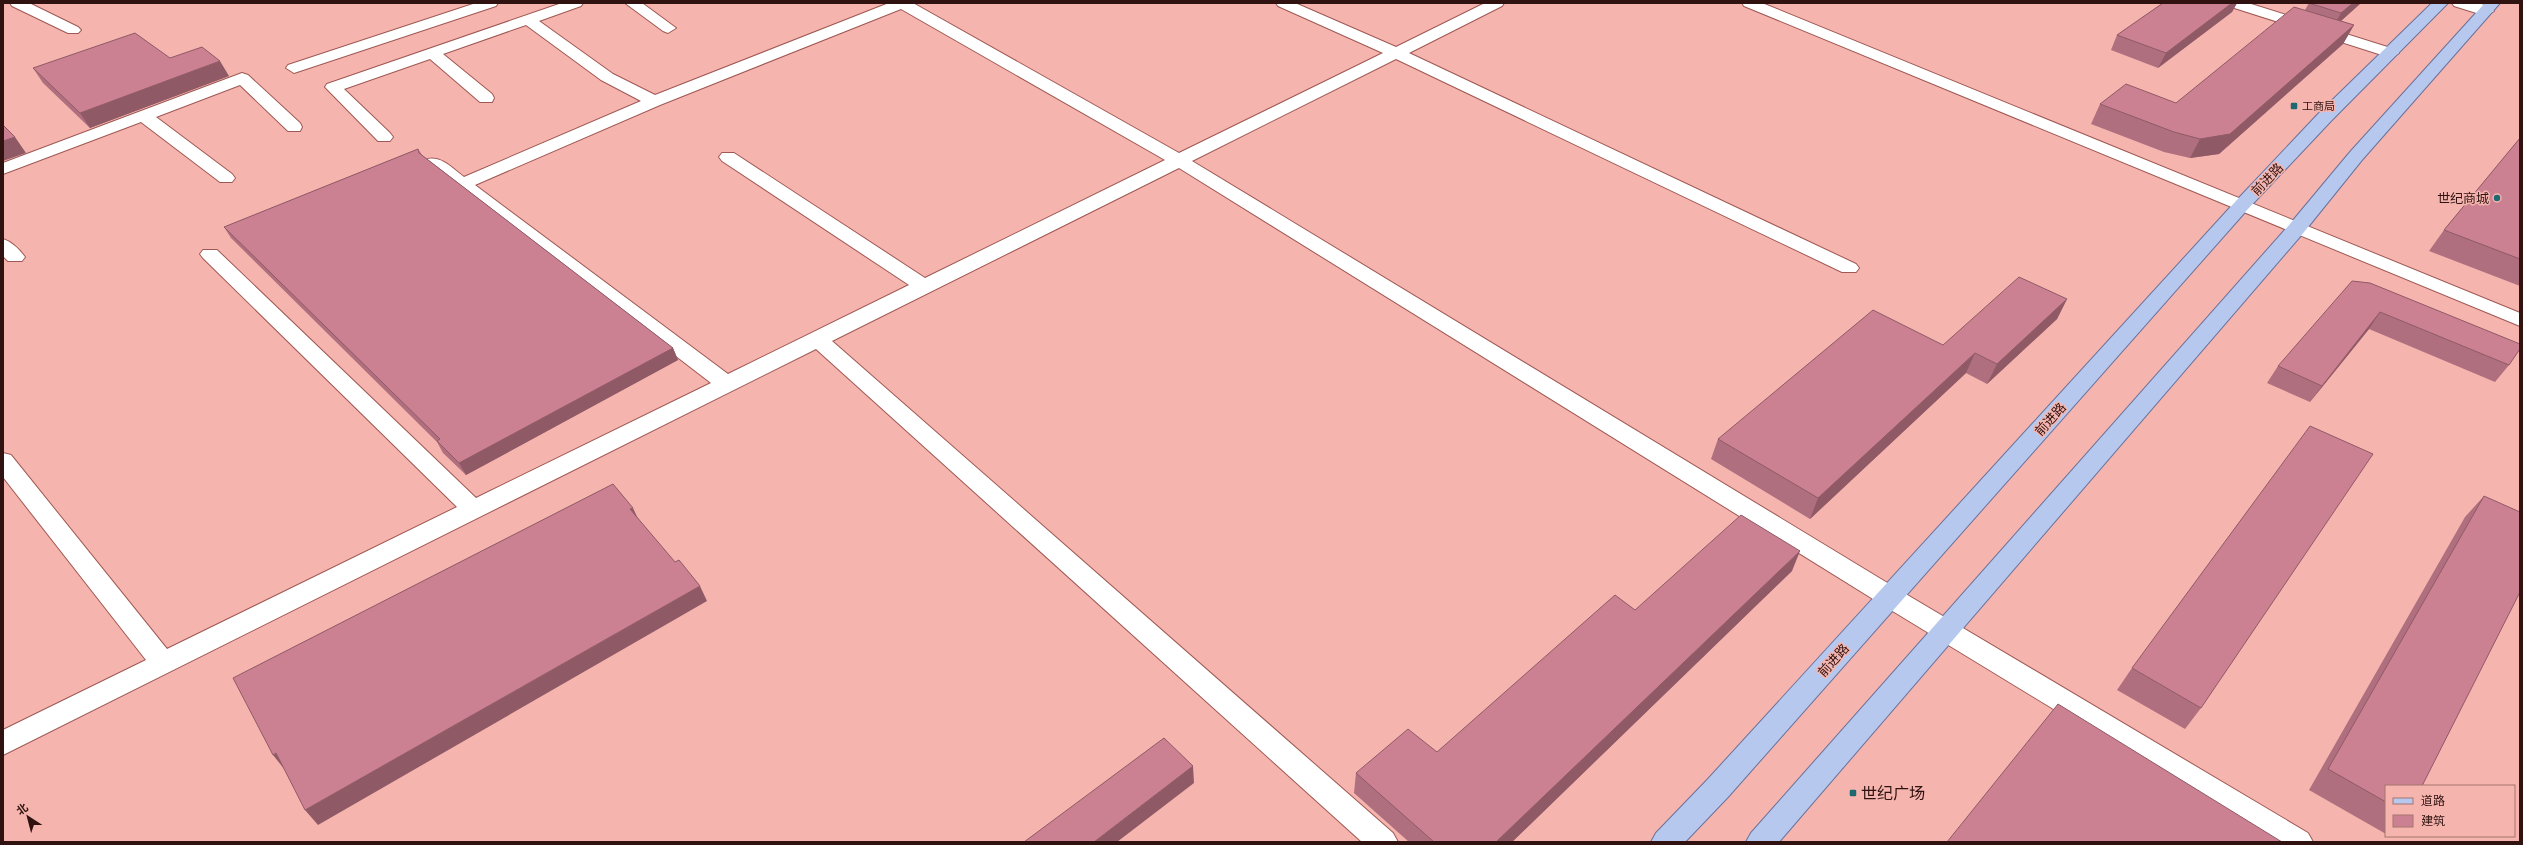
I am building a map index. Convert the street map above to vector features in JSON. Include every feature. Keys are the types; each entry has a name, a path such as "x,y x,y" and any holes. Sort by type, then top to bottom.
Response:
{"main road":[{"name":"前进路","path":"1666,842 1718,788 2241,206 2326,117 2441,3"},
{"path":"1761,842 2296,228 2356,156 2490,7"}],"street":[{"path":"17,3 73,30"},
{"path":"294,68 491,3"},
{"path":"384,137 333,87 576,3"},
{"path":"632,3 668,28"},
{"path":"462,184 654,101 902,3 1178,160 1890,597 2298,842"},
{"path":"1283,3 1396,54 1849,268"},
{"path":"3,743 1497,3"},
{"path":"1749,3 2520,320"},
{"path":"2233,3 2391,53"},
{"path":"2459,3 2490,7"},
{"path":"463,12 492,32"},
{"path":"527,20 607,77 654,101"},
{"path":"432,53 486,98"},
{"path":"3,169 242,78 294,127"},
{"path":"144,116 226,178"},
{"path":"728,157 925,287"},
{"path":"434,163 728,385"},
{"path":"210,254 474,510"},
{"path":"818,340 1383,842"},
{"path":"3,461 164,664"}],"building":[{"path":"2163,3 2232,3 2166,53 2117,35"},
{"path":"2309,3 2353,3 2341,13"},
{"path":"2294,7 2354,25 2230,134 2200,139 2174,132 2100,104 2126,84 2176,103"},
{"path":"135,33 170,58 202,47 220,61 80,113 33,68"},
{"path":"3,125 15,137 3,141"},
{"name":"世纪商城","path":"2520,138 2520,259 2444,230"},
{"path":"418,149 419,153 673,348 459,463 437,441 440,439 224,227"},
{"path":"2019,277 2067,299 1997,364 1975,353 1818,498 1718,439 1873,310 1943,345"},
{"path":"2352,281 2370,283 2520,344 2520,349 2509,365 2380,312 2322,386 2278,366"},
{"path":"2310,426 2373,454 2201,708 2132,668"},
{"path":"613,484 633,508 630,509 675,562 679,560 700,586 305,810 276,753 273,755 233,678"},
{"path":"2484,496 2520,512 2520,592 2423,785 2385,785 2385,801 2328,769"},
{"path":"1741,515 1800,551 1496,842 1434,842 1356,773 1408,729 1437,752 1615,595 1635,610"},
{"path":"2058,704 2282,842 1947,842"},
{"path":"1164,738 1193,766 1094,842 1024,842"}],"place":[{"name":"工商局","path":"2294,106"},
{"name":"世纪商城","path":"2497,198"},
{"name":"世纪广场","path":"1853,793"}]}
